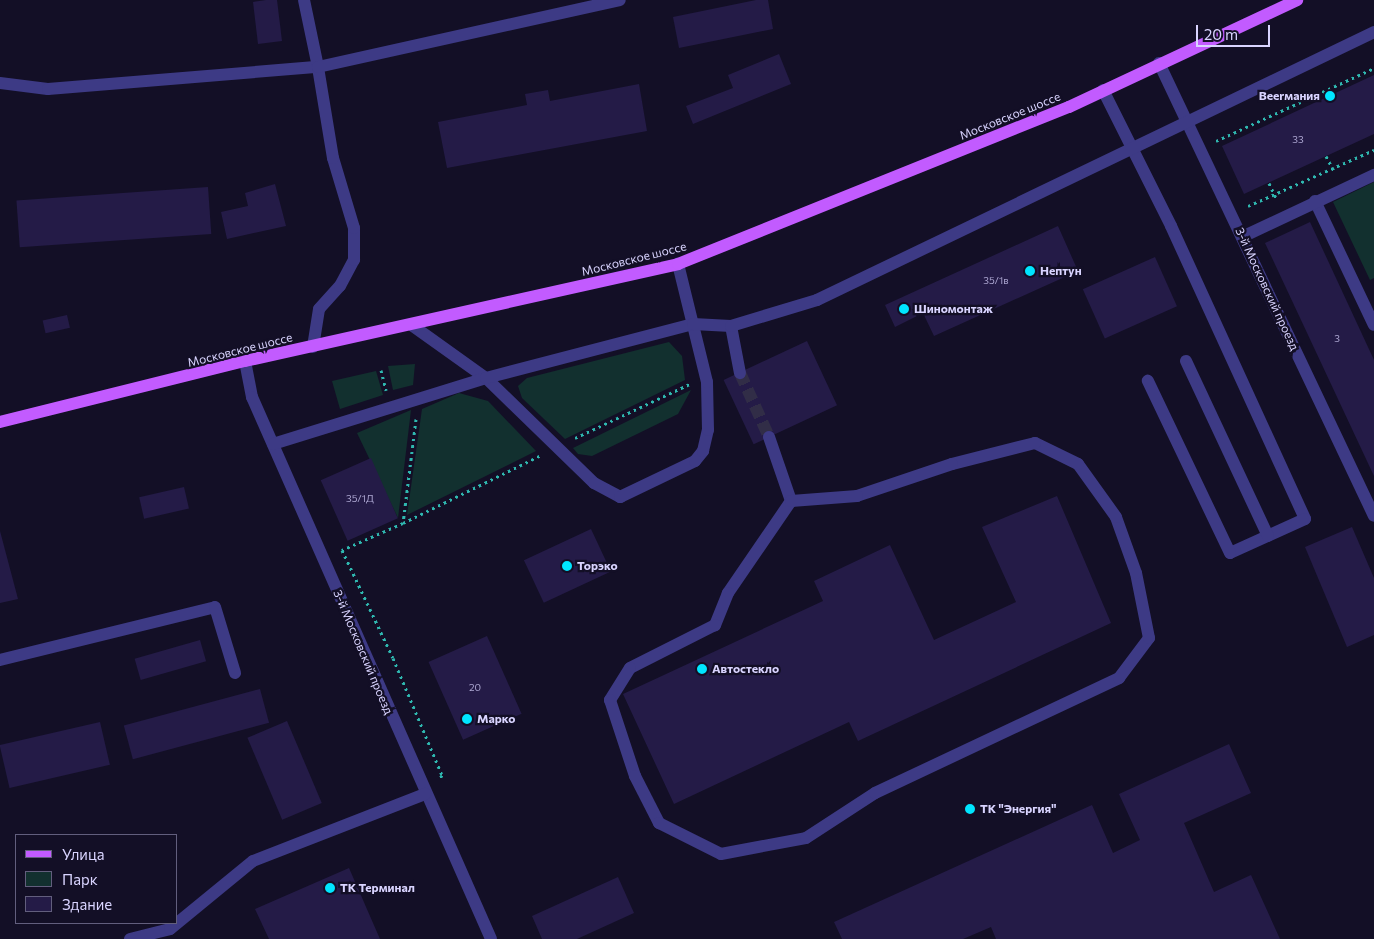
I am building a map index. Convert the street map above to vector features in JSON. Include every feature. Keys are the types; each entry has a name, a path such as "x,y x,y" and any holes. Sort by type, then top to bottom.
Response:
{"main road":[{"name":"Московское шоссе","path":"0,422 244,361 413,326 678,264 780,226 1104,90 1297,0"}],"street":[{"path":"304,0 318,67 333,158 354,228 354,260 340,286 319,309 313,347"},
{"path":"0,83 48,90 318,67 620,0"},
{"path":"273,444 486,378 693,324 731,326 817,300 1186,120 1374,32"},
{"name":"3-й Московский проезд","path":"1159,63 1374,514"},
{"path":"1104,90 1132,146 1305,519 1230,553 1148,381"},
{"path":"1242,237 1374,175"},
{"path":"1316,201 1374,325"},
{"path":"413,326 486,378 594,483 620,497 695,461 703,451 708,430 706,376 678,264"},
{"path":"731,326 740,373"},
{"name":"3-й Московский проезд","path":"244,361 252,397 425,794 491,939"},
{"path":"1186,361 1268,536"},
{"path":"769,437 791,501"},
{"path":"1035,443 1078,464 1116,517 1136,573 1149,638 1119,678 874,793 806,838 721,854 659,823 635,776 610,700 630,668 715,625 728,593 791,501 857,496 952,464 1035,443"},
{"path":"0,660 215,607 235,673"},
{"path":"178,922 253,860 425,794"},
{"path":"130,939 170,929 176,924"}],"path":[{"path":"1220,149 1216,141 1374,68"},
{"path":"1245,200 1249,208 1374,150"},
{"path":"425,794 442,775 342,550 403,523 706,376"},
{"path":"403,523 418,398"}],"green space":[{"path":"1374,182 1374,278 1370,280 1333,202"},
{"path":"669,342 682,356 685,380 565,439 522,398 518,386 527,378"},
{"path":"415,364 413,385 393,390 388,366"},
{"path":"376,371 383,395 340,409 332,381"},
{"path":"691,390 678,414 592,456 578,454 573,448"},
{"path":"459,393 488,401 536,451 407,515 422,409"},
{"path":"411,410 398,518 357,433"}],"building":[{"path":"277,0 282,41 258,44 253,2"},
{"path":"756,0 768,0 773,29 679,48 673,17"},
{"path":"779,54 791,84 693,124 686,106 733,88 728,75"},
{"path":"1374,75 1374,134 1244,194 1222,146"},
{"path":"639,84 647,131 447,168 438,122 527,105 525,94 548,90 550,101"},
{"path":"275,184 286,226 227,239 221,212 248,206 245,193"},
{"path":"208,187 211,234 20,247 16,200"},
{"path":"1310,222 1374,360 1374,476 1265,243"},
{"path":"1058,226 1078,271 934,336 923,313 895,327 885,305"},
{"path":"1155,257 1177,306 1105,338 1083,289"},
{"path":"67,315 70,328 46,333 43,321"},
{"path":"807,341 837,405 754,444 724,380"},
{"path":"371,458 398,518 348,541 321,480"},
{"path":"184,487 189,508 144,519 139,497"},
{"path":"1057,496 1111,623 858,741 849,722 674,804 623,694 823,601 814,581 890,545 934,640 1016,602 982,527"},
{"path":"1352,527 1374,578 1374,635 1347,647 1305,547"},
{"name":"Торэко","path":"591,529 611,572 544,603 524,560"},
{"path":"0,531 18,599 0,603"},
{"path":"487,636 522,714 463,740 429,662"},
{"path":"200,640 206,661 141,680 135,659"},
{"path":"260,689 269,723 133,759 124,725"},
{"path":"287,721 322,803 282,820 247,738"},
{"path":"100,722 110,765 10,788 0,745"},
{"path":"1229,744 1251,793 1184,823 1214,892 1251,875 1280,939 996,939 991,927 963,939 842,939 834,922 1092,805 1113,853 1140,840 1119,794"},
{"name":"ТК Терминал","path":"349,868 380,939 269,939 255,909"},
{"path":"618,877 634,913 577,939 542,939 532,916"}],"tunnel":[{"path":"740,373 769,437"}],"place":[{"name":"Beerмания","path":"1330,96"},
{"name":"Нептун","path":"1030,271"},
{"name":"Шиномонтаж","path":"904,309"},
{"name":"Торэко","path":"567,566"},
{"name":"Автостекло","path":"702,669"},
{"name":"Марко","path":"467,719"},
{"name":"ТК \"Энергия\"","path":"970,809"},
{"name":"ТК Терминал","path":"330,888"}]}
